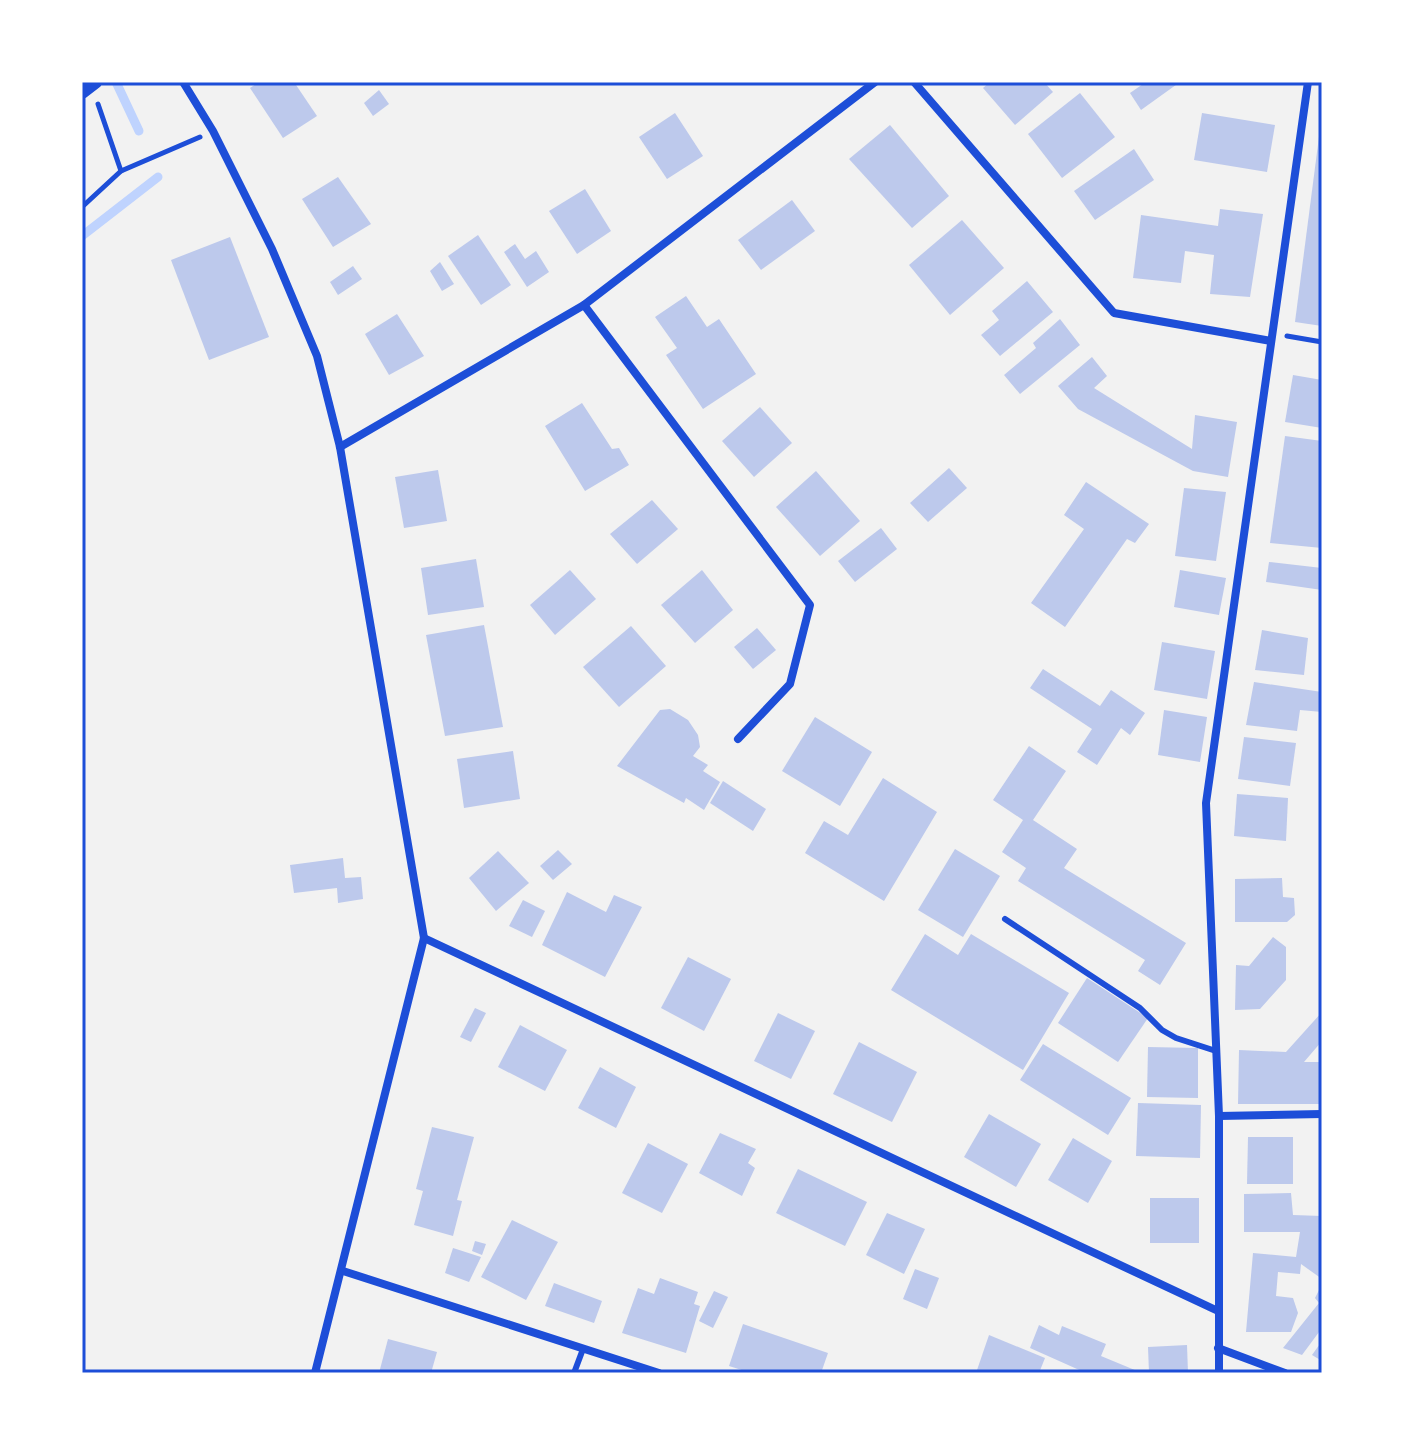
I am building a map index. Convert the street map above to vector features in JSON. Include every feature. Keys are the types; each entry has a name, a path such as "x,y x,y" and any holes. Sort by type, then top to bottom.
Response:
{"street":[{"path":"183,82 213,131 272,249 317,356 340,447 424,938 315,1373"},
{"path":"340,447 584,305 875,82"},
{"path":"914,82 1114,313 1271,337"},
{"path":"1219,1373 1219,1116 1206,803 1308,82"},
{"path":"584,305 810,605 790,684 738,739"},
{"path":"424,938 1218,1311"},
{"path":"1219,1116 1322,1114"},
{"path":"343,1271 659,1373"},
{"path":"1218,1348 1285,1373"}],"lane":[{"path":"1005,919 1140,1008 1162,1030 1216,1051"},
{"path":"574,1373 583,1349"}],"path":[{"path":"91,90 121,171"},
{"path":"82,207 121,171 213,131"},
{"path":"1271,337 1322,342"}],"building":[{"path":"259,82 294,82 317,116 283,138 250,88"},
{"path":"990,82 1044,82 1053,92 1015,125 983,88"},
{"path":"1146,82 1180,82 1141,110 1130,93"},
{"path":"379,90 389,104 373,116 364,103"},
{"path":"1080,93 1115,137 1062,178 1028,134"},
{"path":"675,113 703,156 667,179 639,137"},
{"path":"1202,113 1275,125 1267,172 1194,160"},
{"path":"890,125 949,196 912,228 849,159"},
{"path":"1322,129 1322,326 1295,322"},
{"path":"1134,149 1154,180 1095,220 1074,191"},
{"path":"338,177 371,224 333,247 302,199"},
{"path":"585,189 611,231 577,254 549,211"},
{"path":"792,200 815,231 761,270 738,240"},
{"path":"1220,209 1263,214 1250,297 1210,294 1214,255 1185,251 1181,283 1133,278 1141,215 1218,226"},
{"path":"962,220 1004,268 950,315 909,265"},
{"path":"478,235 511,285 481,305 448,256"},
{"path":"230,237 269,337 209,360 171,260"},
{"path":"515,244 525,259 536,251 549,272 527,287 504,252"},
{"path":"440,262 454,284 442,291 430,271"},
{"path":"353,266 362,279 338,295 330,282"},
{"path":"1027,281 1053,312 1000,356 981,335 999,320 992,311"},
{"path":"686,296 707,327 719,319 756,374 703,409 666,355 677,348 655,317"},
{"path":"397,314 424,356 389,375 365,334"},
{"path":"1060,319 1080,345 1020,394 1004,375 1036,348 1033,343"},
{"path":"1092,357 1107,376 1094,388 1192,449 1195,415 1237,422 1228,477 1193,471 1078,409 1058,386"},
{"path":"1293,375 1322,380 1322,428 1285,422"},
{"path":"582,403 612,449 619,448 629,465 585,491 545,426"},
{"path":"760,407 792,443 754,477 722,441"},
{"path":"1285,436 1322,441 1322,548 1270,543"},
{"path":"949,468 967,488 928,522 910,503"},
{"path":"438,470 447,521 404,528 395,477"},
{"path":"816,471 860,521 820,556 776,507"},
{"path":"1086,482 1149,524 1135,543 1127,539 1065,627 1031,603 1084,529 1064,515"},
{"path":"1184,488 1226,492 1216,561 1175,556"},
{"path":"652,500 678,529 637,564 610,534"},
{"path":"881,528 897,549 855,582 838,561"},
{"path":"476,559 484,607 428,615 421,568"},
{"path":"1269,562 1322,568 1322,590 1266,582"},
{"path":"570,570 596,599 555,635 530,605"},
{"path":"702,570 733,610 695,643 661,605"},
{"path":"1180,570 1226,578 1219,615 1174,607"},
{"path":"484,625 503,727 445,736 426,635"},
{"path":"631,626 666,666 619,707 583,667"},
{"path":"757,628 776,650 753,669 734,647"},
{"path":"1262,630 1308,638 1304,675 1255,670"},
{"path":"1162,642 1215,651 1207,699 1154,690"},
{"path":"1043,669 1100,706 1111,690 1145,713 1130,735 1121,728 1097,765 1077,752 1092,729 1030,688"},
{"path":"1254,682 1322,692 1322,712 1300,710 1297,731 1246,725"},
{"path":"670,709 688,720 698,735 700,747 693,756 708,765 703,771 720,782 704,810 686,798 684,803 617,766 660,710"},
{"path":"1164,710 1207,717 1200,762 1158,755"},
{"path":"815,717 872,752 840,806 782,771"},
{"path":"1244,737 1296,743 1290,786 1238,779"},
{"path":"1029,746 1066,771 1033,820 1077,849 1064,868 1186,943 1160,985 1138,971 1145,960 1018,881 1026,868 1002,852 1023,820 993,800"},
{"path":"513,751 520,799 464,808 457,759"},
{"path":"883,778 937,812 884,901 805,853 824,821 848,835"},
{"path":"723,781 766,809 753,831 710,803"},
{"path":"1237,794 1288,798 1286,841 1234,836"},
{"path":"955,849 1000,876 963,937 918,910"},
{"path":"558,850 572,864 553,880 540,866"},
{"path":"498,851 529,883 496,911 469,878"},
{"path":"343,858 345,878 361,877 363,899 338,903 337,888 294,893 290,865"},
{"path":"1282,878 1283,897 1294,898 1295,915 1287,922 1235,922 1235,879"},
{"path":"567,892 606,912 614,895 642,907 605,977 542,945"},
{"path":"523,900 545,911 532,937 509,926"},
{"path":"925,934 958,955 971,934 1069,993 1023,1070 891,990"},
{"path":"1273,937 1286,947 1286,980 1260,1009 1235,1010 1236,965 1249,966"},
{"path":"688,957 731,979 704,1031 661,1008"},
{"path":"1087,978 1148,1018 1118,1062 1058,1023"},
{"path":"475,1008 486,1013 471,1042 460,1037"},
{"path":"1322,1012 1322,1041 1304,1062 1322,1062 1322,1104 1238,1104 1239,1050 1286,1052"},
{"path":"778,1013 815,1031 791,1079 754,1061"},
{"path":"520,1025 567,1050 545,1091 498,1067"},
{"path":"859,1042 917,1072 892,1122 833,1094"},
{"path":"1043,1044 1131,1098 1108,1135 1020,1080"},
{"path":"1148,1047 1198,1048 1198,1098 1147,1097"},
{"path":"600,1067 636,1087 616,1128 578,1108"},
{"path":"1138,1103 1201,1105 1200,1158 1136,1156"},
{"path":"989,1114 1041,1144 1016,1187 964,1157"},
{"path":"432,1127 474,1137 457,1200 462,1201 453,1236 414,1225 423,1191 416,1189"},
{"path":"720,1133 756,1149 748,1163 755,1168 742,1196 699,1173"},
{"path":"1248,1137 1293,1137 1293,1184 1247,1184"},
{"path":"1073,1138 1112,1161 1088,1203 1048,1180"},
{"path":"648,1143 688,1164 662,1213 622,1193"},
{"path":"798,1169 867,1202 845,1246 776,1213"},
{"path":"1291,1193 1293,1215 1322,1216 1322,1279 1301,1264 1300,1274 1278,1272 1276,1296 1293,1298 1298,1313 1291,1332 1246,1332 1253,1253 1296,1257 1300,1232 1244,1232 1244,1194"},
{"path":"1150,1198 1199,1198 1199,1243 1150,1243"},
{"path":"887,1213 925,1229 904,1274 866,1255"},
{"path":"512,1220 558,1242 526,1300 481,1277"},
{"path":"475,1241 486,1244 482,1255 472,1251"},
{"path":"453,1248 481,1257 469,1282 445,1273"},
{"path":"915,1269 939,1278 927,1309 903,1299"},
{"path":"660,1278 698,1292 694,1304 700,1306 686,1353 622,1333 638,1288 654,1294"},
{"path":"554,1283 602,1301 594,1323 545,1306"},
{"path":"1322,1284 1322,1328 1302,1355 1283,1348 1319,1303 1315,1298"},
{"path":"714,1291 728,1297 713,1328 699,1321"},
{"path":"743,1324 828,1353 821,1373 751,1373 729,1366"},
{"path":"1039,1325 1059,1335 1062,1326 1106,1344 1101,1356 1142,1373 1086,1373 1030,1348"},
{"path":"989,1335 1045,1358 1039,1373 976,1373"},
{"path":"388,1339 437,1352 431,1373 379,1373"},
{"path":"1322,1341 1322,1361 1312,1355"},
{"path":"1187,1345 1188,1373 1149,1373 1148,1347"}],"waterway":[{"path":"116,82 139,131"},
{"path":"82,236 158,177"}]}
